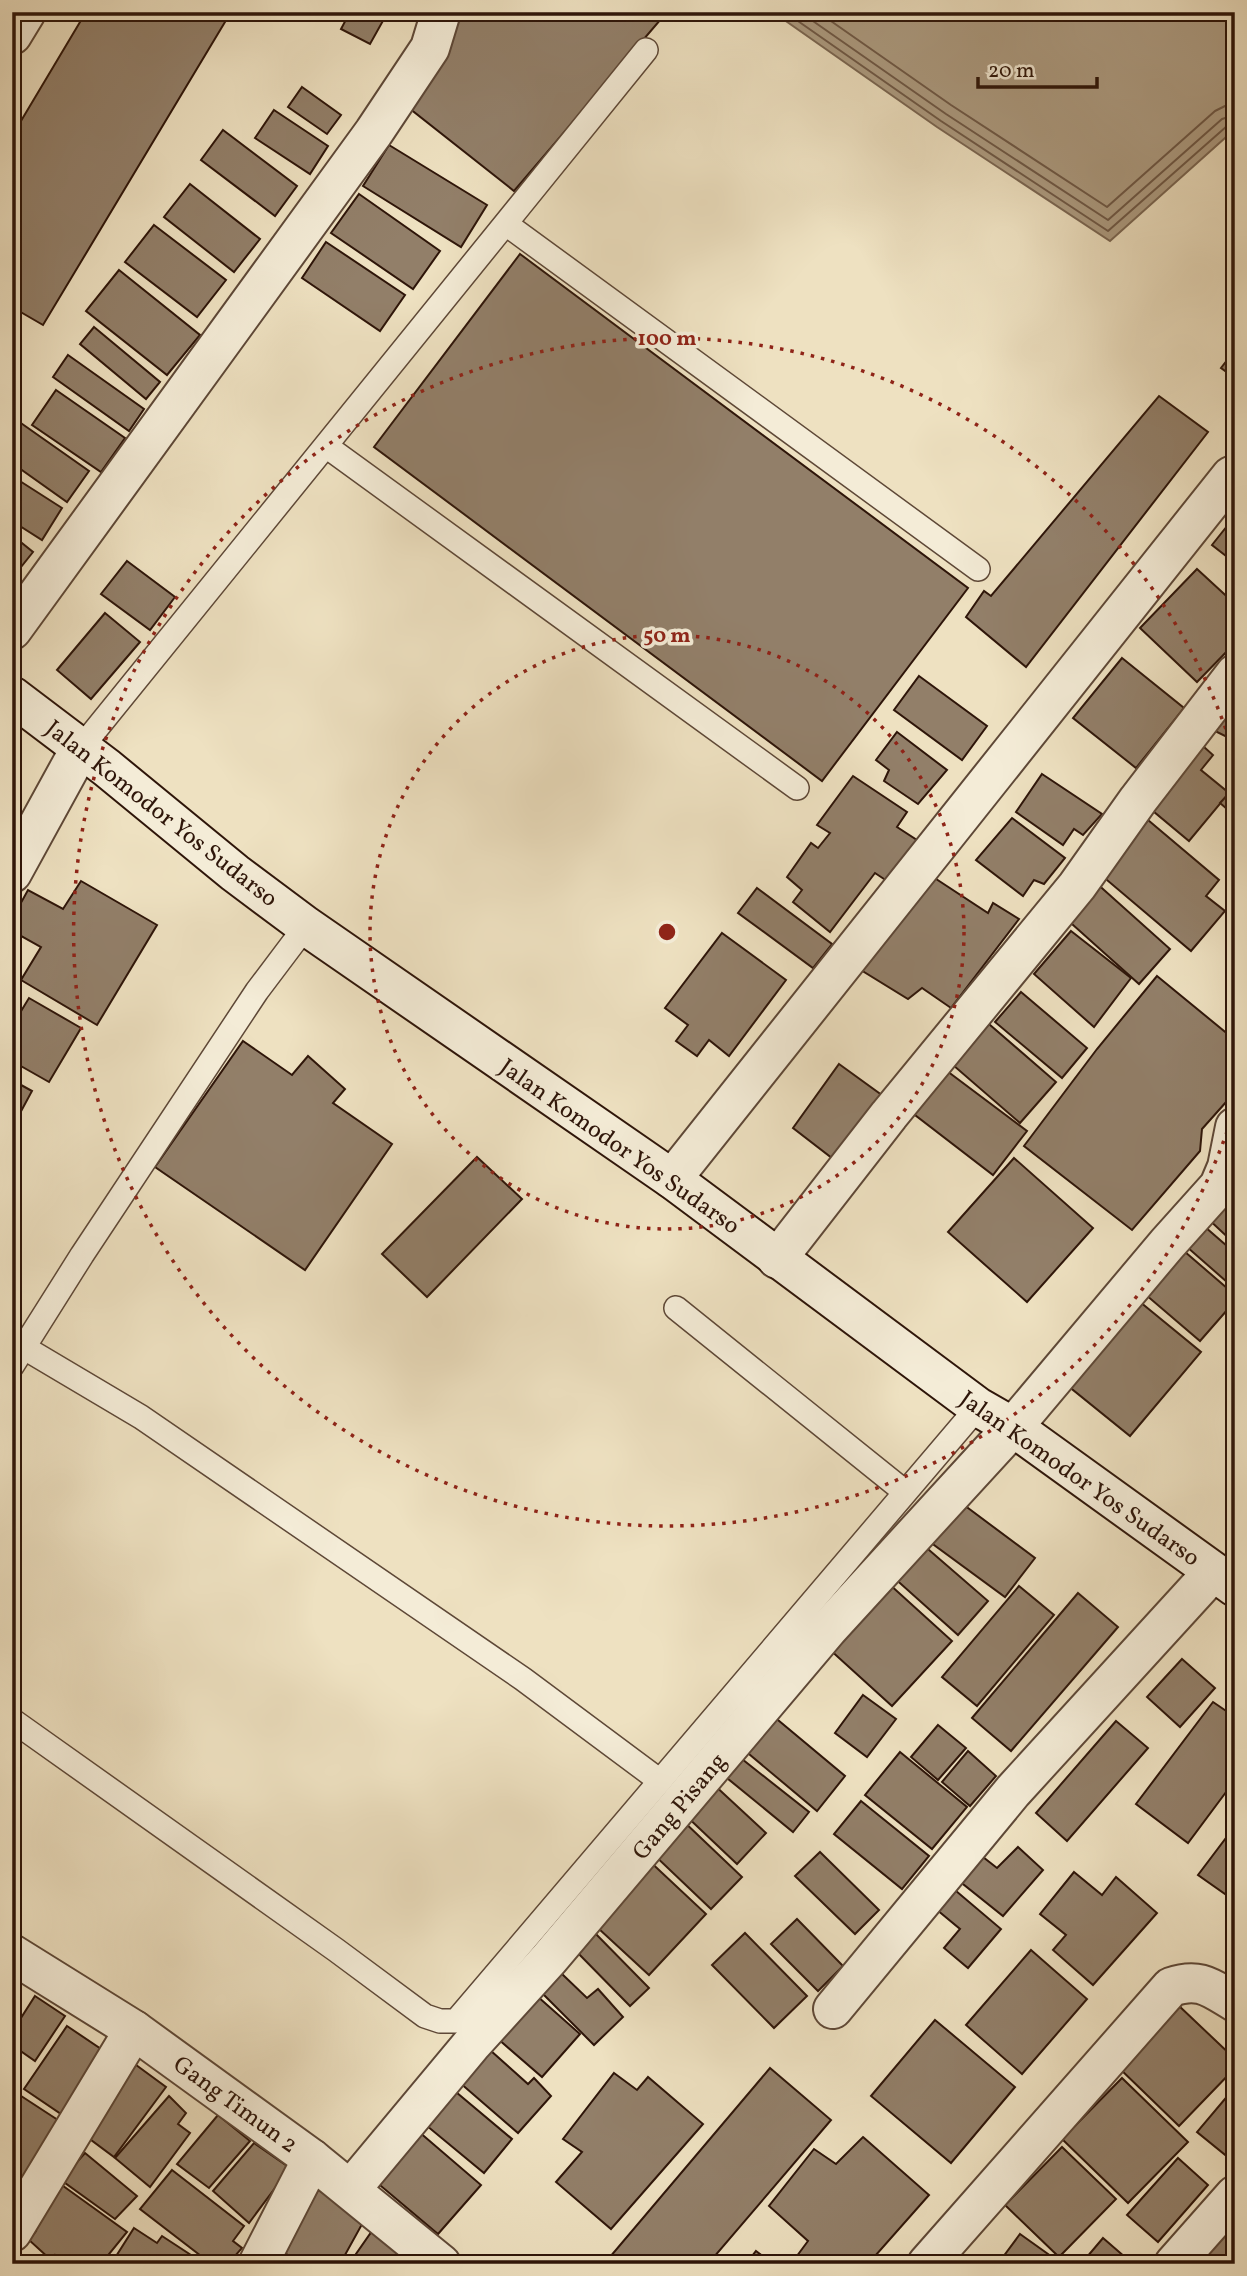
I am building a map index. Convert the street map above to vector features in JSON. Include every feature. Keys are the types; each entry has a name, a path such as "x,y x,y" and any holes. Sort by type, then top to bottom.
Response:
{"street":[{"path":"12,35 26,12"},
{"path":"12,630 374,132 430,48 441,12"},
{"path":"672,1178 1231,476"},
{"path":"777,1259 889,1115 1077,886 1138,800 1235,674"},
{"name":"Jalan Komodor Yos Sudarso","path":"12,696 107,768 303,931 672,1178 777,1259 968,1418 1013,1427 1224,1580"},
{"path":"12,873 80,749"},
{"name":"Gang Pisang","path":"351,2189 828,1629 1013,1427 1219,1186 1227,1167 1235,1127"},
{"path":"833,2009 1013,1791 1224,1580"},
{"name":"Gang Timun 2","path":"15,1962 134,2030 312,2159 441,2264"},
{"path":"926,2264 1171,1987 1182,1983 1202,1982 1235,2003"},
{"path":"12,2232 134,2030"},
{"path":"258,2264 312,2159"},
{"path":"1174,2264 1235,2195"}],"lane":[{"path":"80,749 646,50"},
{"path":"506,224 978,569"},
{"path":"326,446 797,788"},
{"path":"303,931 271,974 89,1244 18,1356 163,1432 523,1679 660,1781"},
{"path":"676,1308 905,1492"},
{"path":"12,1720 425,2016 440,2021 456,2021 968,1418"}],"water":[{"path":"773,12 1235,12 1235,129 1110,241 937,127"}],"building":[{"path":"86,12 231,12 43,325 12,307 12,136"},
{"path":"350,12 371,12 384,19 370,44 341,29"},
{"path":"402,12 433,12 432,21 401,18"},
{"path":"457,12 667,12 514,191 409,108 441,66"},
{"path":"302,87 341,115 327,134 288,107"},
{"path":"274,110 328,146 310,174 255,138"},
{"path":"223,130 297,186 275,216 201,160"},
{"path":"389,145 487,205 461,247 363,186"},
{"path":"190,184 260,239 234,272 164,217"},
{"path":"359,194 440,251 413,289 331,233"},
{"path":"154,225 226,280 197,317 125,262"},
{"path":"326,242 405,295 380,331 302,278"},
{"path":"520,254 968,588 822,781 374,447"},
{"path":"119,270 200,335 167,375 86,311"},
{"path":"94,327 160,382 146,399 80,344"},
{"path":"1235,350 1235,378 1221,368"},
{"path":"68,355 144,409 129,431 53,377"},
{"path":"56,390 125,438 101,472 32,425"},
{"path":"1159,396 1208,432 1026,667 966,617 984,591 991,596"},
{"path":"18,421 89,471 67,502 12,463 12,429"},
{"path":"12,476 62,508 42,540 12,521"},
{"path":"1235,516 1235,563 1212,545"},
{"path":"12,535 33,552 13,577 12,576"},
{"path":"127,561 175,597 150,630 101,594"},
{"path":"1197,569 1235,604 1235,643 1197,682 1140,628"},
{"path":"105,613 140,642 91,699 57,670"},
{"path":"1122,658 1184,708 1136,768 1073,718"},
{"path":"919,676 987,726 962,760 894,710"},
{"path":"1235,691 1235,741 1215,731"},
{"path":"897,732 947,770 918,804 884,781 889,770 876,760"},
{"path":"1194,738 1213,755 1201,770 1229,793 1189,841 1141,801"},
{"path":"1042,774 1102,814 1083,835 1074,829 1063,845 1016,812"},
{"path":"853,776 907,812 897,827 923,844 890,883 875,873 830,932 793,902 802,890 787,877 811,843 818,848 830,833 817,825"},
{"path":"1235,787 1235,816 1220,803"},
{"path":"1012,818 1065,858 1044,884 1034,880 1023,896 976,860"},
{"path":"1148,820 1219,880 1206,896 1225,911 1191,951 1101,875"},
{"path":"927,873 988,913 993,903 1019,919 951,1008 922,988 908,999 856,967"},
{"path":"81,881 157,925 97,1025 21,980 41,947 12,931 12,919 28,890 63,909"},
{"path":"1094,881 1170,949 1139,984 1063,916"},
{"path":"757,888 832,944 813,968 738,913"},
{"path":"1071,931 1131,978 1094,1027 1034,974"},
{"path":"722,933 786,980 729,1056 709,1040 697,1056 676,1041 688,1025 665,1008"},
{"path":"1157,976 1235,1040 1235,1092 1202,1129 1200,1151 1132,1230 1024,1146 1097,1049"},
{"path":"1021,992 1087,1048 1062,1078 995,1022"},
{"path":"29,998 81,1028 49,1082 12,1061 12,1026"},
{"path":"982,1018 1056,1082 1020,1123 946,1059"},
{"path":"243,1041 292,1075 308,1056 345,1089 333,1103 392,1144 305,1270 155,1167"},
{"path":"935,1062 1027,1131 993,1175 902,1105"},
{"path":"839,1064 890,1101 841,1165 793,1128"},
{"path":"12,1080 32,1091 12,1128"},
{"path":"477,1157 522,1199 427,1297 382,1254"},
{"path":"1014,1158 1093,1228 1027,1302 948,1232"},
{"path":"1235,1186 1235,1244 1206,1217"},
{"path":"1197,1220 1235,1253 1235,1289 1179,1240"},
{"path":"1177,1245 1235,1295 1235,1301 1200,1341 1139,1289"},
{"path":"1134,1297 1201,1352 1130,1436 1062,1381"},
{"path":"960,1502 1035,1558 1005,1597 930,1542"},
{"path":"921,1543 988,1601 958,1635 892,1576"},
{"path":"888,1583 952,1641 892,1706 828,1648"},
{"path":"1019,1586 1054,1615 977,1706 942,1677"},
{"path":"1078,1593 1118,1627 1011,1751 972,1718"},
{"path":"1182,1659 1215,1688 1180,1727 1147,1697"},
{"path":"863,1695 896,1719 867,1757 835,1733"},
{"path":"1213,1702 1235,1717 1235,1780 1188,1843 1136,1804"},
{"path":"766,1710 845,1776 817,1811 737,1744"},
{"path":"1116,1721 1148,1748 1067,1841 1036,1813"},
{"path":"938,1725 966,1748 938,1780 911,1757"},
{"path":"968,1751 996,1776 970,1806 942,1782"},
{"path":"900,1752 967,1807 932,1849 865,1795"},
{"path":"742,1759 809,1812 793,1832 727,1778"},
{"path":"711,1782 766,1833 737,1864 682,1812"},
{"path":"861,1801 929,1856 902,1889 834,1834"},
{"path":"680,1818 742,1877 711,1909 650,1851"},
{"path":"1235,1826 1235,1901 1198,1875"},
{"path":"1018,1847 1043,1870 1003,1916 953,1876 974,1850 997,1868"},
{"path":"820,1852 879,1910 855,1934 795,1876"},
{"path":"644,1856 706,1914 649,1975 586,1917"},
{"path":"1074,1872 1102,1895 1116,1877 1157,1913 1093,1985 1053,1950 1066,1935 1040,1914"},
{"path":"949,1885 1001,1929 968,1968 944,1948 960,1929 931,1905"},
{"path":"797,1919 843,1966 818,1991 771,1944"},
{"path":"590,1928 649,1988 630,2006 571,1946"},
{"path":"745,1933 807,1996 774,2028 712,1965"},
{"path":"1031,1950 1087,1999 1022,2074 966,2025"},
{"path":"561,1973 587,1998 598,1989 623,2017 594,2045 541,1992"},
{"path":"528,1988 580,2034 542,2077 490,2032"},
{"path":"35,1996 65,2016 35,2061 12,2045 12,2032"},
{"path":"1177,2004 1235,2059 1235,2068 1179,2126 1117,2066"},
{"path":"935,2020 1015,2087 951,2163 871,2096"},
{"path":"67,2026 107,2053 64,2116 24,2089"},
{"path":"481,2042 528,2084 534,2078 551,2096 518,2133 452,2076"},
{"path":"132,2062 166,2087 114,2157 79,2131"},
{"path":"770,2068 831,2120 708,2264 604,2264"},
{"path":"614,2073 637,2090 648,2077 703,2124 611,2229 556,2182 582,2152 563,2139"},
{"path":"1122,2078 1188,2142 1128,2203 1062,2139"},
{"path":"450,2087 512,2139 484,2173 421,2121"},
{"path":"1235,2087 1235,2151 1229,2158 1197,2132"},
{"path":"15,2092 64,2124 17,2195 12,2192 12,2096"},
{"path":"169,2096 186,2113 178,2124 190,2133 150,2187 115,2158"},
{"path":"218,2115 250,2141 209,2188 177,2164"},
{"path":"418,2131 481,2185 438,2234 375,2181"},
{"path":"863,2137 929,2195 868,2264 791,2264 808,2241 769,2206 814,2149 836,2164"},
{"path":"254,2143 290,2168 249,2223 213,2191"},
{"path":"1062,2147 1116,2199 1059,2257 1005,2205"},
{"path":"85,2153 137,2196 115,2219 61,2180"},
{"path":"1178,2158 1208,2185 1158,2242 1127,2215"},
{"path":"172,2170 244,2226 233,2241 242,2248 228,2264 196,2264 201,2256 140,2209"},
{"path":"59,2183 127,2232 101,2264 66,2264 55,2255 51,2260 29,2240 36,2231 29,2223"},
{"path":"318,2190 366,2217 340,2264 303,2264 283,2252"},
{"path":"1235,2215 1235,2264 1188,2264"},
{"path":"134,2228 157,2243 162,2236 197,2259 193,2264 117,2264 113,2261"},
{"path":"372,2231 418,2264 349,2264"},
{"path":"1020,2234 1062,2264 1013,2264 1003,2257"},
{"path":"1103,2238 1133,2264 1081,2264"},
{"path":"756,2251 773,2264 746,2264"}]}
